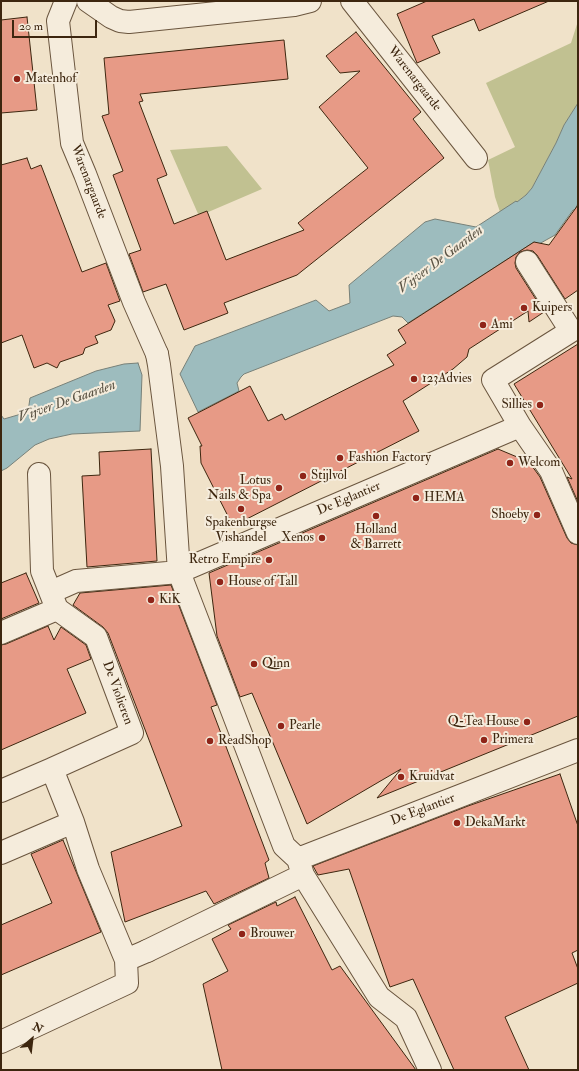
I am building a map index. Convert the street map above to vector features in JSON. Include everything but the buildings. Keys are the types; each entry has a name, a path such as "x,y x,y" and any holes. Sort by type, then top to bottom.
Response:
{"street":[{"name":"Warenargaarde","path":"66,1 58,21 72,143 134,302 157,354 172,466 179,572"},
{"path":"88,1 111,17 120,21 130,22 294,5 310,1"},
{"name":"Warenargaarde","path":"352,1 476,158"},
{"path":"526,262 574,330 493,380 520,426 551,471 578,533"},
{"name":"De Eglantier","path":"179,572 520,426"},
{"path":"39,474 42,571 54,601"},
{"path":"1,633 54,601 76,581 179,572 284,846 301,867 379,997 406,1018 430,1070"},
{"name":"De Violieren","path":"1,791 132,733 96,637 54,601"},
{"name":"De Eglantier","path":"126,960 147,951 301,867 576,757"},
{"path":"1,1042 127,983 126,960 88,870 73,822 52,769"},
{"path":"1,853 73,822"}],"green space":[{"path":"578,21 578,103 564,125 532,188 517,202 500,212 495,197 488,160 515,147 486,83 571,43"},
{"path":"227,146 262,189 199,216 170,150"}],"water":[{"name":"Vijver De Gaarden","path":"578,103 578,203 575,210 573,210 555,235 539,244 534,242 408,323 402,317 393,316 244,374 237,383 239,391 198,412 180,374 195,346 316,300 329,311 350,303 349,285 425,222 435,219 476,227 516,201 517,202 532,188 564,125"},
{"name":"Vijver De Gaarden","path":"138,363 142,375 140,431 72,434 49,439 35,445 7,468 1,471 1,415 4,419 28,412 30,398 96,371 124,364"}],"place":[{"name":"Matenhof","path":"17,79"},
{"name":"Kuipers","path":"524,308"},
{"name":"Ami","path":"483,325"},
{"name":"123Advies","path":"414,379"},
{"name":"Sillies","path":"540,405"},
{"name":"Fashion Factory","path":"340,458"},
{"name":"Welcom","path":"510,463"},
{"name":"Stijlvol","path":"303,476"},
{"name":"Lotus Nails & Spa","path":"279,488"},
{"name":"HEMA","path":"416,498"},
{"name":"Spakenburgse Vishandel","path":"241,509"},
{"name":"Shoeby","path":"537,515"},
{"name":"Holland & Barrett","path":"376,516"},
{"name":"Xenos","path":"322,538"},
{"name":"Retro Empire","path":"269,560"},
{"name":"House of Tall","path":"220,582"},
{"name":"KiK","path":"151,600"},
{"name":"Qinn","path":"254,664"},
{"name":"Q-Tea House","path":"527,722"},
{"name":"Pearle","path":"281,726"},
{"name":"Primera","path":"484,740"},
{"name":"ReadShop","path":"210,741"},
{"name":"Kruidvat","path":"401,777"},
{"name":"DekaMarkt","path":"457,823"},
{"name":"Brouwer","path":"242,934"}]}
